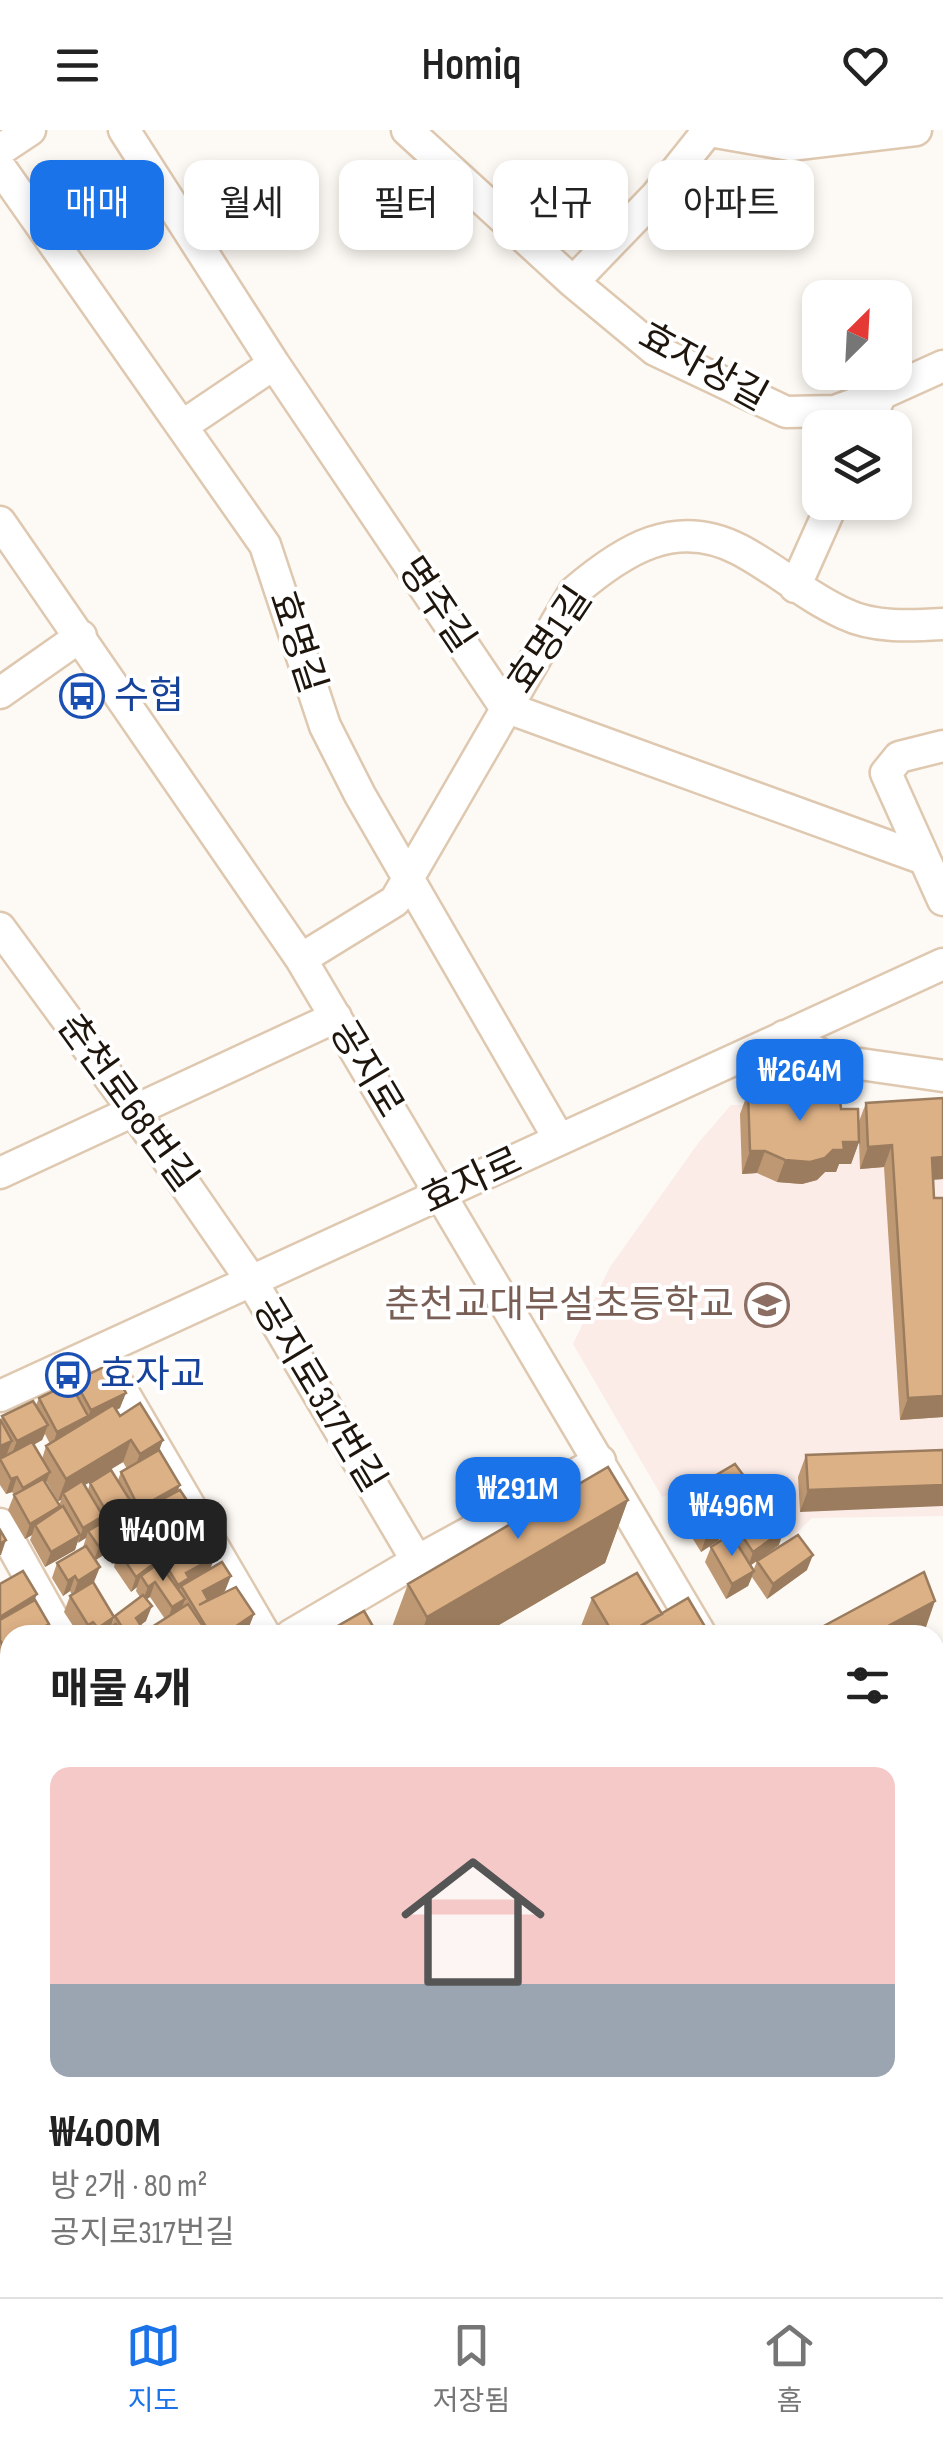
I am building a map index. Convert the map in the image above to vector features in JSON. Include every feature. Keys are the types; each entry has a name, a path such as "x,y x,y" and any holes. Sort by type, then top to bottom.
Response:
{"street":[{"path":"0,150 30,130"},
{"name":"명주길","path":"124,130 274,364 505,707"},
{"name":"효자상길","path":"407,130 655,350 786,412 835,411 943,366"},
{"path":"574,282 656,196 706,131 790,145 916,130"},
{"name":"효명길","path":"0,168 265,544 325,726 560,1139"},
{"path":"182,426 274,364"},
{"path":"874,410 881,394"},
{"path":"795,586 825,520"},
{"name":"공지로","path":"0,522 302,959 695,1625"},
{"name":"효명1길","path":"302,959 395,901 574,592 612,559 656,540 698,535 738,549 848,616 905,627 943,624"},
{"path":"0,693 81,636"},
{"path":"505,707 924,859"},
{"path":"943,746 899,757 886,774 943,900"},
{"name":"춘천로68번길","path":"2,936 134,1110 251,1280"},
{"name":"효자로","path":"0,1396 943,964"},
{"path":"0,1173 336,1017"},
{"path":"784,1036 832,1060 943,1076"},
{"name":"공지로317번길","path":"251,1280 417,1561"},
{"path":"98,1350 259,1625"},
{"path":"338,1624 417,1561 600,1461"},
{"path":"0,1524 56,1625"}],"shaded area":[{"name":"춘천교대부설초등학교","path":"731,1105 943,1110 943,1516 812,1518 790,1539 733,1473 662,1497 573,1344 610,1267 699,1142"}],"building":[{"path":"839,1090 841,1109 858,1109 859,1142 843,1142 844,1150 833,1150 825,1158 810,1162 750,1151 748,1092"},
{"path":"943,1098 943,1157 932,1158 934,1198 943,1198 943,1396 908,1398 892,1145 868,1147 866,1103"},
{"path":"110,1364 126,1393 91,1410 75,1381"},
{"path":"70,1383 88,1416 57,1432 39,1398"},
{"path":"33,1401 48,1425 17,1441 2,1416"},
{"path":"140,1403 163,1440 140,1454 131,1440 66,1479 46,1446 113,1405 120,1416"},
{"path":"0,1419 12,1441 0,1446"},
{"path":"32,1442 50,1472 23,1488 17,1477 11,1479 0,1459"},
{"path":"159,1450 180,1485 139,1508 121,1472"},
{"path":"943,1450 943,1485 808,1490 806,1455"},
{"path":"735,1464 764,1503 738,1520 713,1477"},
{"path":"608,1467 628,1500 427,1617 408,1584"},
{"path":"111,1470 133,1505 110,1518 90,1483"},
{"path":"43,1479 60,1506 30,1524 14,1495"},
{"path":"82,1481 103,1516 83,1528 63,1493"},
{"path":"699,1484 724,1525 706,1537 681,1495"},
{"path":"180,1490 188,1502 147,1528 138,1512"},
{"path":"191,1505 198,1517 188,1523 198,1539 185,1547 168,1520"},
{"path":"63,1506 80,1535 51,1552 35,1525"},
{"path":"769,1508 784,1530 753,1552 738,1530"},
{"path":"130,1510 144,1532 128,1542 114,1520"},
{"path":"110,1518 127,1544 117,1549 110,1539 99,1547 88,1531"},
{"path":"166,1524 174,1537 169,1540 181,1557 206,1542 215,1557 186,1573 189,1578 178,1585 147,1535"},
{"path":"731,1534 754,1571 732,1584 711,1547"},
{"path":"141,1535 160,1559 136,1577 119,1552"},
{"path":"798,1535 813,1555 773,1584 757,1561"},
{"path":"86,1546 100,1567 78,1581 75,1576 68,1581 57,1563"},
{"path":"222,1562 231,1576 203,1591 208,1600 199,1605 236,1587 254,1614 238,1625 205,1625 181,1586"},
{"path":"159,1563 185,1599 172,1607 155,1582 148,1587 141,1576"},
{"path":"23,1571 37,1594 0,1617 0,1584"},
{"path":"924,1572 935,1601 890,1625 826,1625"},
{"path":"637,1573 662,1614 643,1625 608,1625 592,1598"},
{"path":"93,1582 114,1617 102,1625 88,1625 70,1596"},
{"path":"143,1595 152,1606 136,1618 140,1625 121,1625 115,1616"},
{"path":"688,1598 704,1625 642,1625"},
{"path":"35,1600 49,1624 0,1625 0,1620"},
{"path":"188,1604 202,1625 155,1625"},
{"path":"364,1611 372,1625 340,1625"}],"place":[{"name":"수협","path":"82,696"},
{"name":"춘천교대부설초등학교","path":"767,1305"},
{"name":"효자교","path":"68,1375"}]}
